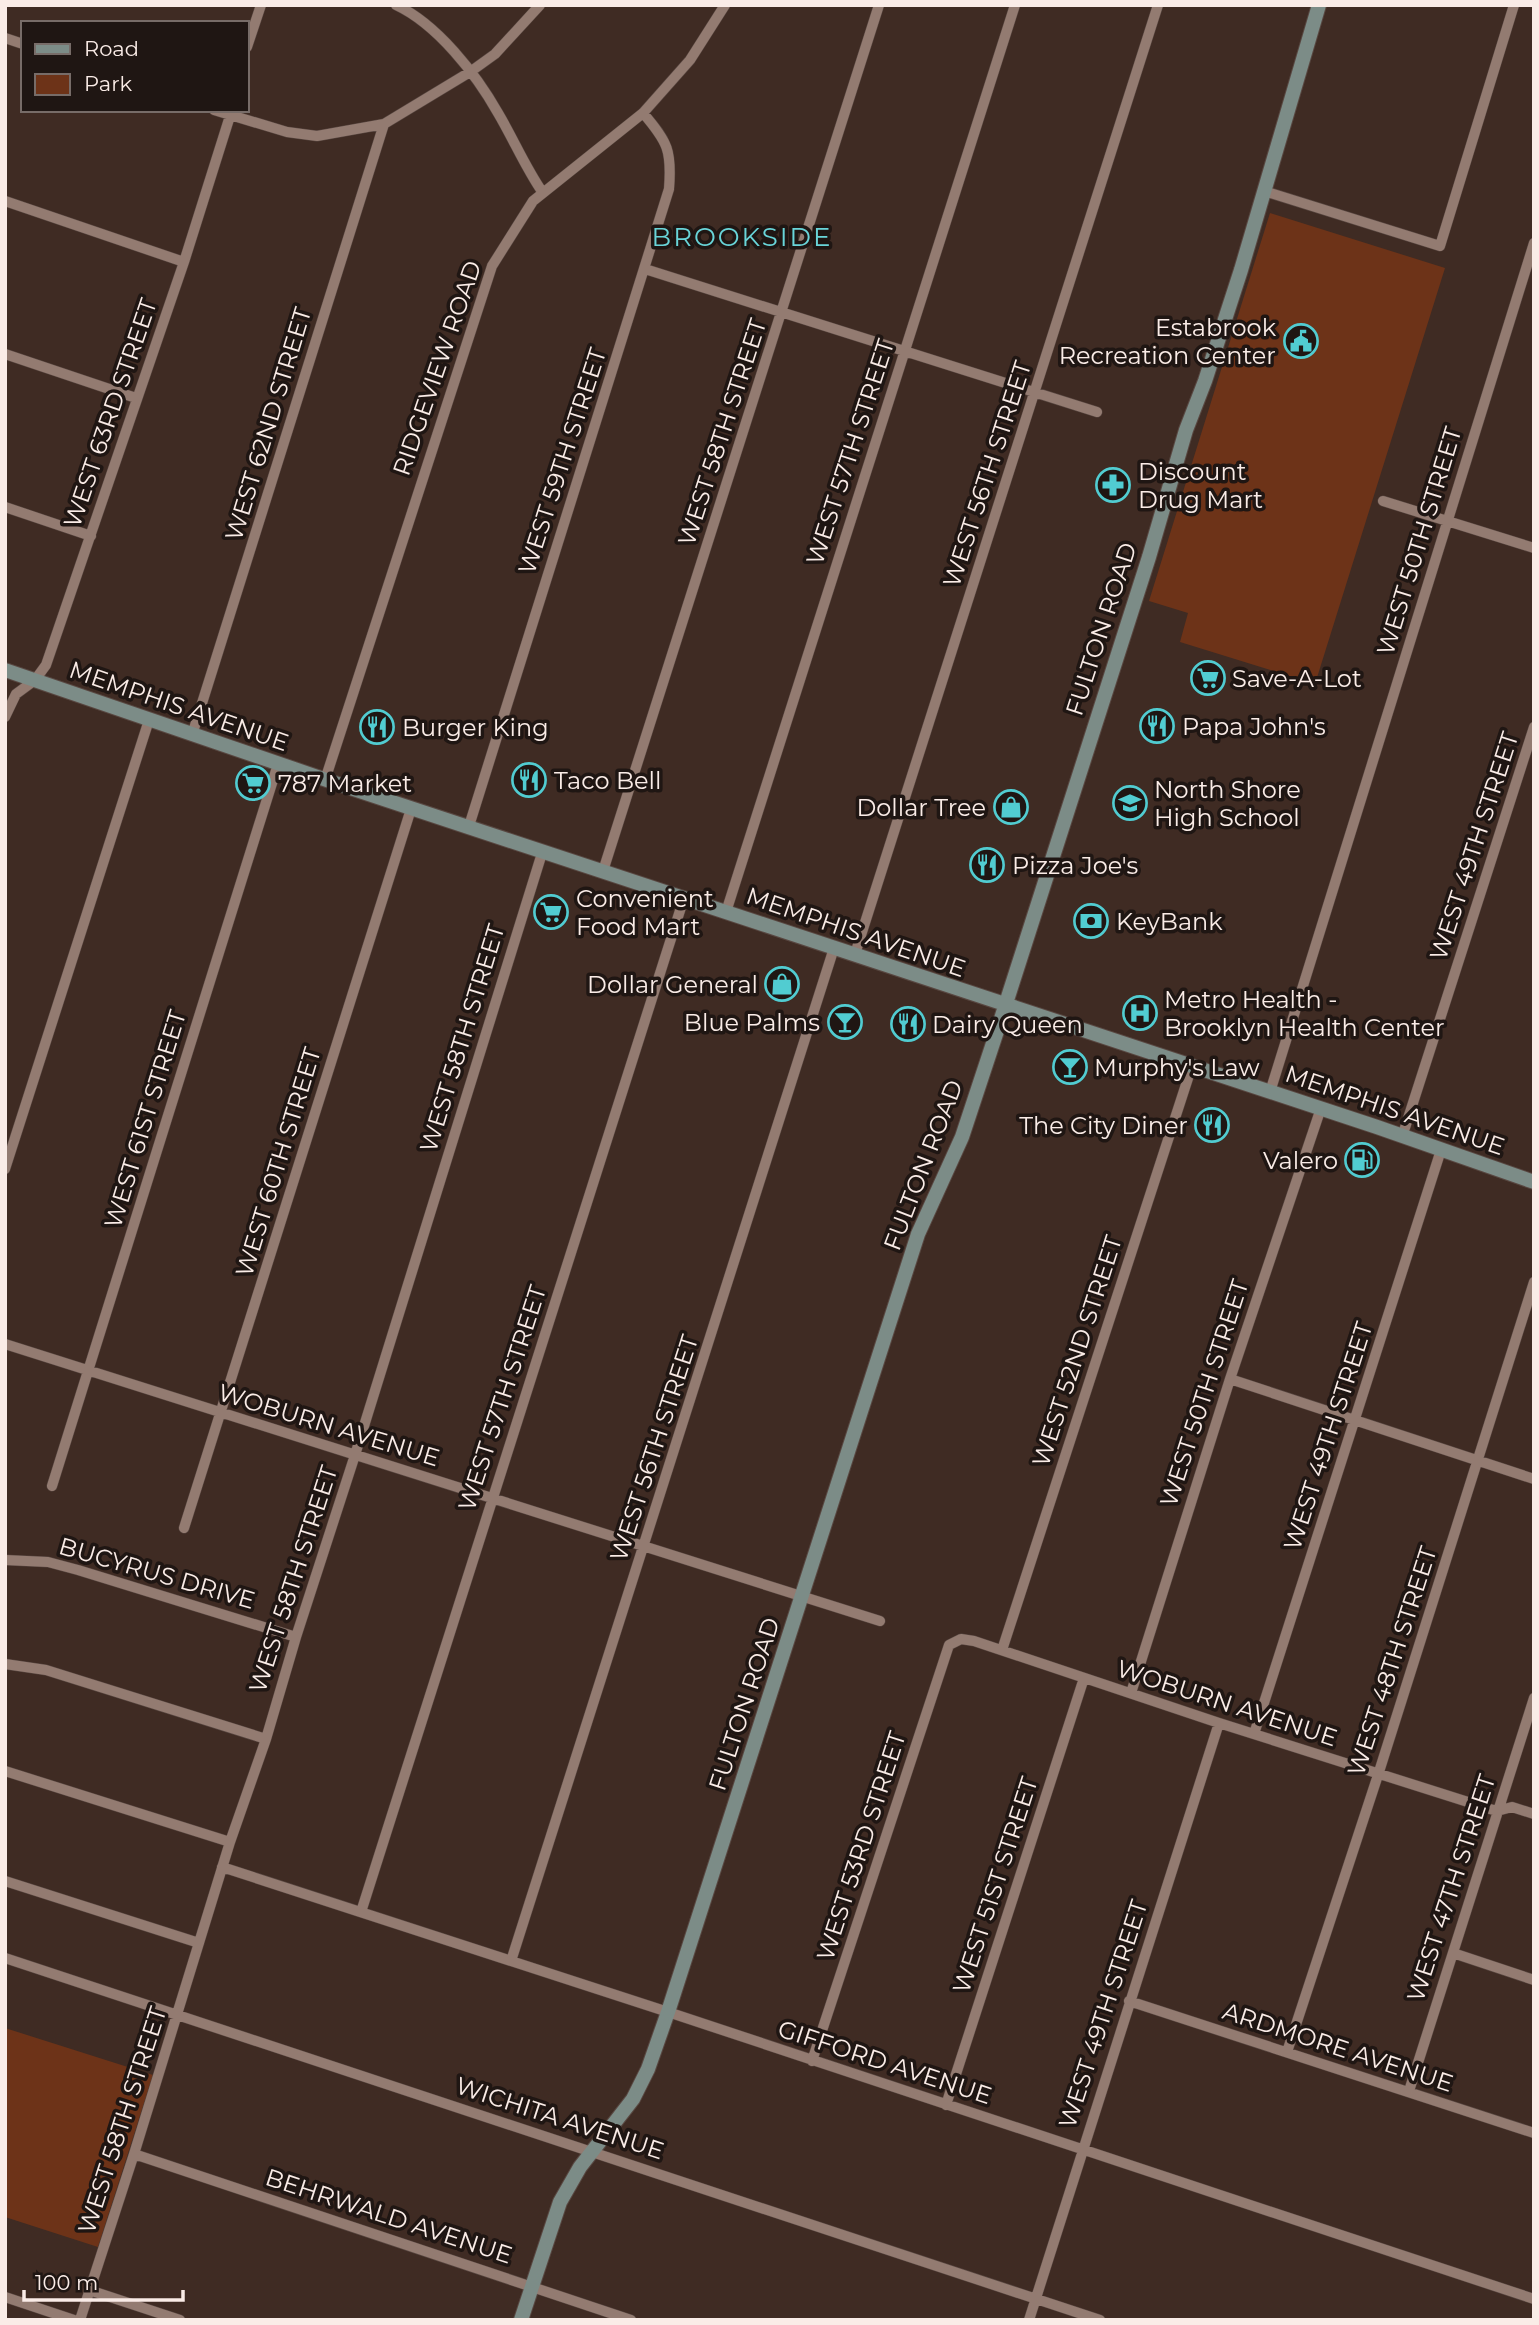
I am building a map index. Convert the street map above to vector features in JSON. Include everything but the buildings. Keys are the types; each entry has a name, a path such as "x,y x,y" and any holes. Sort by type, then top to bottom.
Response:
{"main road":[{"name":"FULTON ROAD","path":"521,2320 559,2202 580,2167 633,2099 648,2069 668,2012 918,1234 962,1137 1006,1005 1186,430 1238,281 1320,5"},
{"name":"MEMPHIS AVENUE","path":"5,670 411,809 543,850 1321,1108 1534,1182"}],"street":[{"path":"248,44 261,5"},
{"path":"396,5 426,24 470,72 498,112 542,193"},
{"path":"229,113 287,132 317,136 384,124 495,54 540,5"},
{"name":"RIDGEVIEW ROAD","path":"325,780 483,289 503,246 533,201 643,113 690,60 725,5"},
{"name":"WEST 58TH STREET","path":"603,871 879,5"},
{"name":"WEST 57TH STREET","path":"726,912 1015,5"},
{"name":"WEST 56TH STREET","path":"855,954 1158,5"},
{"path":"1264,191 1440,246 1514,5"},
{"name":"WEST 63RD STREET","path":"5,717 16,694 35,680 46,665 184,262 229,113"},
{"name":"WEST 59TH STREET","path":"469,827 669,189 671,162 659,132 643,113"},
{"name":"WEST 62ND STREET","path":"192,735 384,124"},
{"path":"5,201 184,262"},
{"name":"WEST 50TH STREET","path":"1270,1092 1534,243"},
{"path":"645,269 1097,412"},
{"path":"5,354 136,398"},
{"path":"1383,502 1534,548"},
{"path":"5,507 91,536"},
{"path":"5,1169 149,720"},
{"name":"WEST 49TH STREET","path":"1402,1137 1534,727"},
{"name":"WEST 61ST STREET","path":"52,1486 278,764"},
{"name":"WEST 60TH STREET","path":"184,1528 411,809"},
{"name":"WEST 58TH STREET","path":"80,2320 230,1842 266,1739 543,850"},
{"name":"WEST 57TH STREET","path":"361,1912 684,898"},
{"name":"WEST 56TH STREET","path":"511,1961 834,948"},
{"name":"WEST 52ND STREET","path":"1002,1650 1192,1066"},
{"name":"WEST 50TH STREET","path":"1131,1692 1230,1379 1321,1108"},
{"name":"WEST 49TH STREET","path":"1254,1734 1441,1150"},
{"name":"WEST 48TH STREET","path":"1287,2052 1534,1282"},
{"name":"WOBURN AVENUE","path":"5,1344 880,1621"},
{"path":"1230,1379 1534,1479"},
{"name":"BUCYRUS DRIVE","path":"5,1560 48,1562 68,1567 296,1637"},
{"name":"WOBURN AVENUE","path":"949,1645 961,1639 1002,1650 1219,1723 1497,1811 1512,1807 1534,1814"},
{"name":"WEST 53RD STREET","path":"812,2061 949,1645"},
{"path":"5,1664 46,1671 266,1739"},
{"name":"WEST 51ST STREET","path":"946,2105 1084,1678"},
{"name":"WEST 47TH STREET","path":"1409,2091 1534,1698"},
{"name":"WEST 49TH STREET","path":"1029,2320 1219,1723"},
{"path":"5,1771 230,1842"},
{"name":"GIFFORD AVENUE","path":"222,1867 1534,2299"},
{"path":"5,1881 199,1943"},
{"path":"1453,1953 1534,1980"},
{"name":"WICHITA AVENUE","path":"5,1958 1100,2320"},
{"name":"ARDMORE AVENUE","path":"1129,2001 1534,2133"},
{"name":"BEHRWALD AVENUE","path":"134,2154 631,2320"},
{"path":"89,2290 180,2320"},
{"path":"5,2297 74,2320"}],"green space":[{"path":"1270,213 1445,268 1315,684 1180,642 1188,613 1149,601"},
{"path":"5,2028 153,2075 98,2247 5,2217"}],"place":[{"name":"Estabrook Recreation Center","path":"1301,341"},
{"name":"Discount Drug Mart","path":"1113,485"},
{"name":"Save-A-Lot","path":"1208,678"},
{"name":"Papa John's","path":"1157,726"},
{"name":"Burger King","path":"377,727"},
{"name":"Taco Bell","path":"529,780"},
{"name":"787 Market","path":"253,783"},
{"name":"North Shore High School","path":"1130,803"},
{"name":"Dollar Tree","path":"1011,807"},
{"name":"Pizza Joe's","path":"987,865"},
{"name":"Convenient Food Mart","path":"551,912"},
{"name":"KeyBank","path":"1091,921"},
{"name":"Dollar General","path":"782,984"},
{"name":"Metro Health - Brooklyn Health Center","path":"1140,1013"},
{"name":"Blue Palms","path":"845,1022"},
{"name":"Dairy Queen","path":"908,1024"},
{"name":"Murphy's Law","path":"1070,1067"},
{"name":"The City Diner","path":"1212,1125"},
{"name":"Valero","path":"1362,1160"}],"district":[{"name":"BROOKSIDE","path":"742,237"}]}
